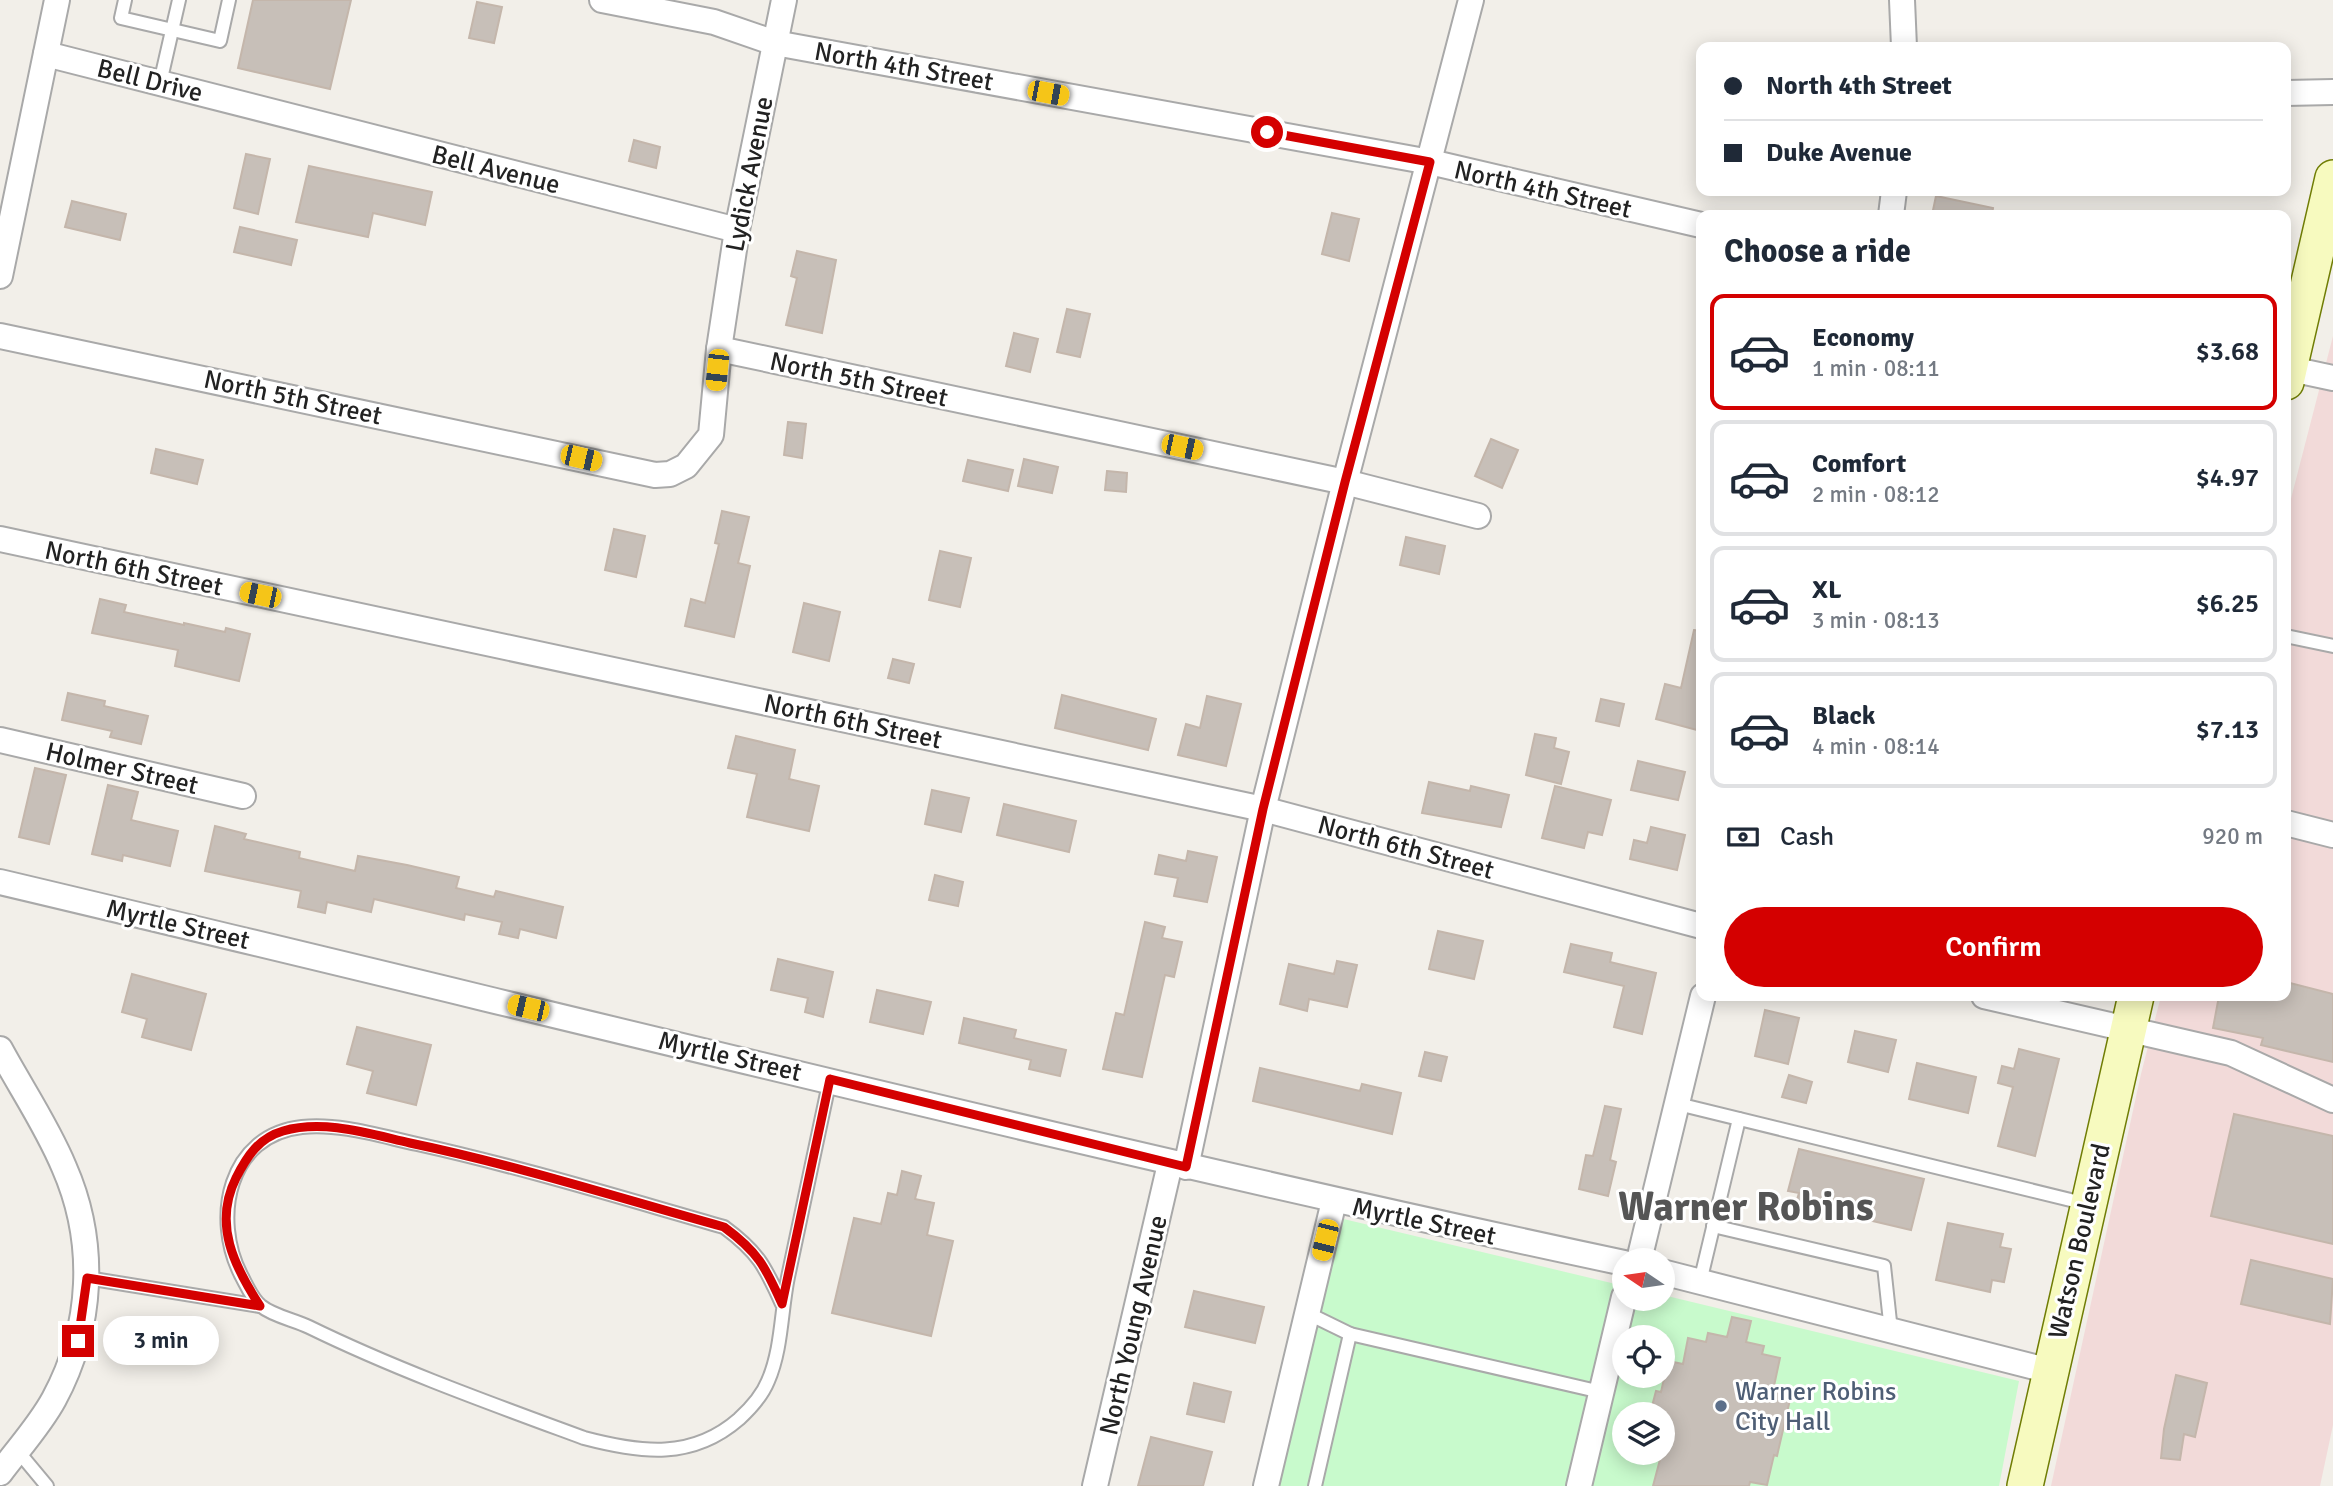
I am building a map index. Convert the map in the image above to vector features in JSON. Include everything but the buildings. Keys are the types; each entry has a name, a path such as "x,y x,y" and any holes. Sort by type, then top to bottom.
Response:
{"main road":[{"path":"2291,356 2333,178"},
{"name":"Watson Boulevard","path":"2025,1486 2135,1001"}],"street":[{"path":"0,276 57,0"},
{"name":"North 4th Street","path":"602,0 714,22 775,43 1430,162 1696,224"},
{"name":"Lydick Avenue","path":"719,349 737,230 784,0"},
{"name":"North Young Avenue","path":"1095,1486 1178,1166 1263,809 1345,482 1471,0"},
{"path":"1902,0 1904,42"},
{"name":"Bell Drive","path":"46,54 255,107"},
{"path":"2291,93 2333,92"},
{"name":"Bell Avenue","path":"255,107 737,230"},
{"name":"North 5th Street","path":"0,336 655,475 670,474 686,466 711,435 719,349 1345,482 1478,516"},
{"path":"2291,373 2333,378"},
{"name":"North 6th Street","path":"0,539 1263,809 1696,925"},
{"name":"Holmer Street","path":"0,740 243,796"},
{"path":"2291,824 2333,835"},
{"name":"Myrtle Street","path":"0,882 830,1079 1178,1166 1612,1260"},
{"path":"1642,1248 1702,1001"},
{"path":"2004,1001 2231,1053 2333,1100"},
{"path":"0,1049 64,1167 85,1235 87,1278 78,1341 54,1400 0,1473"},
{"path":"1266,1486 1334,1201"},
{"path":"1675,1275 2050,1371"},
{"path":"1579,1486 1621,1311"}],"lane":[{"path":"125,0 121,18 220,41 229,0"},
{"path":"160,83 179,0"},
{"path":"2291,637 2333,646"},
{"path":"87,1278 260,1306 372,1355 584,1438 614,1446 675,1450 704,1443 727,1429 752,1407 768,1382 778,1350 782,1304 830,1079"},
{"path":"1678,1104 2087,1204"},
{"path":"1700,1282 1739,1119"},
{"path":"260,1306 231,1255 225,1224 228,1194 245,1160 261,1141 282,1131 304,1127 350,1130 480,1158 724,1227 751,1246 782,1304"},
{"path":"1713,1226 1884,1266 1891,1331"},
{"path":"1307,1313 1350,1334 1601,1392"},
{"path":"1315,1486 1350,1334"},
{"path":"17,1450 47,1486"}],"shaded area":[{"path":"2333,336 2333,1425 2320,1486 2051,1486 2141,1074 2160,1001 2291,1001 2291,499"}],"green space":[{"path":"1331,1216 1612,1283 1612,1311 1675,1311 1675,1298 2019,1381 1999,1486 1268,1486"}],"place":[{"name":"Warner Robins City Hall","path":"1721,1406"}],"district":[{"name":"Warner Robins","path":"1746,1206"}],"route":[{"path":"78,1341 87,1278 260,1306 231,1255 225,1224 228,1194 245,1160 261,1141 282,1131 304,1127 350,1130 480,1158 724,1227 751,1246 782,1304 830,1079 1186,1167 1263,809 1345,482 1430,162 1267,132"}]}
